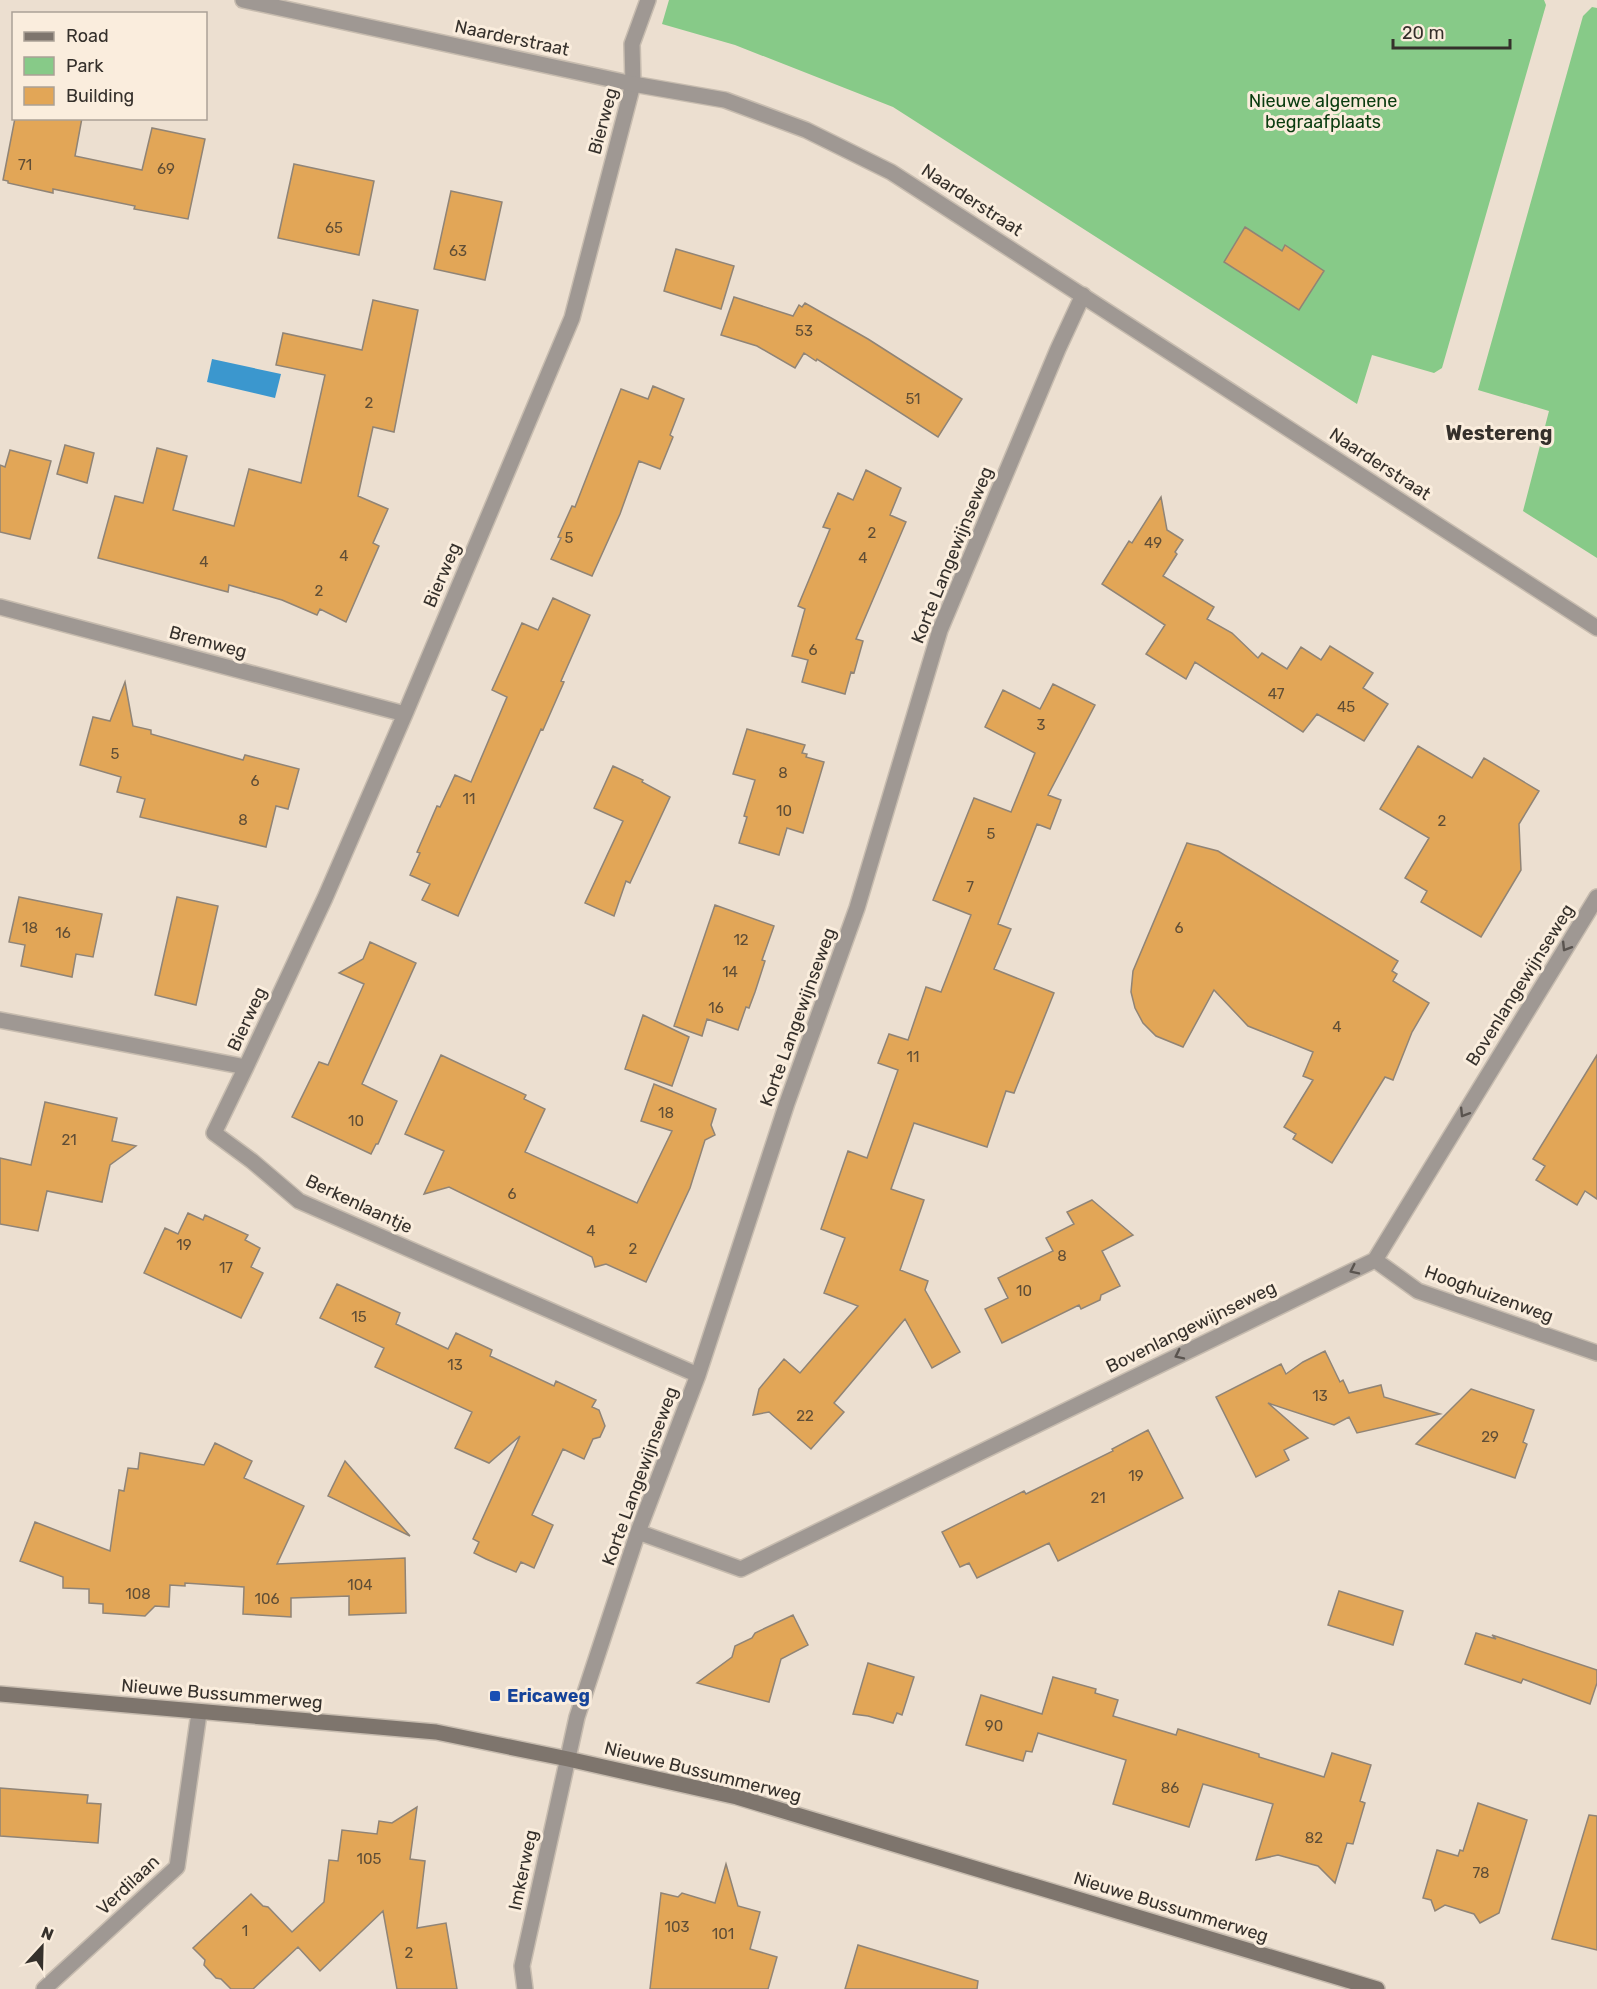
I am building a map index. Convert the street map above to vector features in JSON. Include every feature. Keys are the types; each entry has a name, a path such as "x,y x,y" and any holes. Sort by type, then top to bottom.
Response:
{"main road":[{"name":"Nieuwe Bussummerweg","path":"0,1694 436,1732 568,1759 737,1797 1377,1989"}],"street":[{"name":"Naarderstraat","path":"243,0 633,84 725,100 806,130 891,172 1597,628"},
{"name":"Bierweg","path":"246,1067 325,898 572,318 633,84 632,44 648,0"},
{"name":"Korte Langewijnseweg","path":"568,1759 577,1718 638,1532 698,1375 787,1103 857,908 940,630 1083,295"},
{"name":"Bremweg","path":"0,607 405,714"},
{"name":"Bovenlangewijnseweg","path":"638,1532 741,1569 1374,1260 1597,897"},
{"path":"0,1020 246,1067"},
{"name":"Berkenlaantje","path":"246,1067 214,1132 299,1201 698,1375"},
{"name":"Hooghuizenweg","path":"1374,1260 1418,1292 1597,1353"},
{"name":"Verdilaan","path":"44,1989 177,1867 199,1713"},
{"name":"Imkerweg","path":"525,1989 522,1966 568,1759"}],"green space":[{"name":"Nieuwe algemene begraafplaats","path":"669,0 1544,0 1546,5 1442,368 1434,373 1372,355 1357,404 893,107 735,45 662,24"},
{"path":"1592,7 1597,8 1597,558 1523,511 1549,411 1478,390 1583,16"}],"water":[{"path":"212,359 281,374 275,398 207,382"}],"building":[{"path":"15,120 82,120 75,156 142,170 152,128 205,139 188,219 134,209 135,206 53,189 53,193 3,180"},
{"path":"294,164 374,181 359,255 278,238"},
{"path":"451,191 502,202 485,280 434,269"},
{"path":"1245,227 1282,251 1285,245 1324,271 1299,310 1224,262"},
{"path":"676,249 734,266 721,309 664,291"},
{"path":"734,297 793,316 799,305 802,307 805,303 868,339 962,399 938,437 817,359 816,361 804,353 795,368 757,346 721,335"},
{"path":"373,300 418,310 394,432 373,427 358,496 388,509 373,543 379,546 346,622 320,609 317,615 282,600 229,585 228,592 98,558 115,496 143,503 157,448 187,456 173,510 234,526 249,469 301,483 325,375 276,365 283,333 362,350"},
{"path":"653,386 684,399 670,435 673,437 660,469 639,461 620,514 592,576 551,559 572,506 575,507 621,389 648,399"},
{"path":"65,445 94,453 87,483 57,474"},
{"path":"10,450 51,461 30,539 0,532 0,465 5,467"},
{"path":"866,470 901,488 890,515 906,522 856,639 863,641 845,694 802,682 808,660 792,656 805,609 798,606 830,529 823,527 838,493 853,500"},
{"path":"1161,497 1167,530 1183,540 1163,576 1214,607 1207,619 1232,633 1258,658 1262,653 1287,669 1301,647 1321,660 1330,646 1373,673 1363,688 1388,704 1364,741 1317,714 1303,732 1195,662 1186,679 1146,654 1165,625 1102,584 1129,541 1132,543"},
{"path":"553,598 590,615 561,681 564,682 543,730 541,729 458,916 422,900 430,884 410,875 420,853 417,852 437,806 440,807 455,775 471,782 507,697 492,690 522,623 538,630"},
{"path":"125,682 133,726 151,730 151,734 243,760 245,755 299,769 288,809 276,806 266,847 140,817 145,799 117,792 121,777 80,765 93,717 110,721"},
{"path":"1053,684 1095,705 1048,795 1061,800 1050,829 1037,824 998,924 1011,929 994,969 1054,993 1014,1093 1006,1091 987,1147 914,1123 891,1189 924,1200 900,1270 928,1281 925,1290 960,1352 932,1368 905,1319 834,1403 844,1412 811,1449 769,1412 753,1415 759,1389 784,1359 800,1373 858,1306 824,1293 845,1238 821,1229 848,1151 867,1158 898,1070 878,1063 889,1034 908,1040 926,987 941,992 971,915 933,900 974,798 1011,812 1035,753 985,727 1003,690 1040,709"},
{"path":"747,729 805,745 802,753 807,754 806,757 824,762 803,833 787,828 779,855 739,843 747,817 744,816 755,780 733,774"},
{"path":"1418,746 1472,778 1484,758 1539,791 1519,824 1521,870 1481,937 1421,902 1427,891 1405,878 1429,838 1380,809"},
{"path":"613,766 643,780 642,782 670,797 630,883 626,881 614,916 585,903 623,821 594,808"},
{"path":"1187,843 1218,851 1398,961 1392,971 1397,974 1393,981 1429,1003 1412,1032 1393,1080 1385,1077 1332,1163 1293,1139 1296,1134 1284,1127 1313,1080 1303,1076 1313,1052 1248,1026 1214,990 1183,1047 1156,1036 1143,1023 1135,1008 1131,992 1133,971"},
{"path":"19,897 102,914 93,957 76,954 72,977 21,966 25,945 9,942"},
{"path":"177,897 218,906 196,1005 155,995"},
{"path":"715,905 774,926 762,960 765,961 755,992 749,1008 746,1007 738,1030 707,1019 702,1036 674,1026"},
{"path":"370,942 416,963 362,1084 397,1101 378,1144 371,1154 292,1117 319,1062 328,1065 364,984 339,973 363,959"},
{"path":"643,1015 689,1037 672,1086 625,1069"},
{"path":"441,1055 526,1095 524,1099 545,1109 525,1152 637,1203 672,1131 641,1121 654,1084 716,1109 711,1125 715,1135 705,1140 690,1188 646,1282 606,1264 595,1267 592,1257 449,1187 424,1194 444,1151 405,1134"},
{"path":"1597,1055 1597,1199 1585,1191 1577,1205 1536,1180 1545,1166 1533,1159"},
{"path":"45,1102 117,1118 112,1141 136,1146 110,1165 102,1202 47,1191 38,1231 0,1224 0,1158 31,1165"},
{"path":"1092,1200 1133,1235 1102,1251 1120,1286 1101,1295 1100,1300 1081,1309 1079,1305 1002,1343 985,1309 1008,1298 998,1278 1053,1251 1046,1238 1074,1224 1067,1212"},
{"path":"188,1213 203,1220 205,1215 248,1235 245,1240 260,1248 251,1267 263,1273 241,1318 144,1273 165,1228 178,1234"},
{"path":"337,1284 400,1313 396,1324 448,1349 456,1333 492,1350 490,1356 554,1386 556,1381 596,1400 592,1407 599,1410 605,1426 600,1437 593,1439 584,1459 563,1449 532,1515 553,1525 534,1568 521,1562 516,1572 474,1553 479,1542 473,1539 520,1436 489,1463 455,1448 472,1412 375,1367 384,1348 320,1318"},
{"path":"1325,1351 1340,1382 1343,1380 1349,1393 1381,1385 1384,1397 1440,1414 1357,1433 1349,1417 1334,1425 1268,1403 1308,1438 1284,1450 1289,1460 1256,1477 1216,1397 1281,1364 1286,1374"},
{"path":"1471,1389 1534,1410 1523,1442 1527,1444 1515,1478 1416,1444"},
{"path":"1148,1430 1183,1498 1058,1561 1049,1543 977,1578 969,1563 960,1567 942,1532 1024,1491 1026,1494 1113,1451 1112,1449"},
{"path":"215,1443 252,1461 244,1478 304,1506 277,1564 405,1558 406,1613 349,1615 349,1596 291,1598 291,1617 243,1614 244,1587 185,1583 185,1586 170,1585 169,1607 155,1606 145,1616 103,1613 103,1604 89,1603 89,1589 63,1588 63,1577 20,1561 35,1522 110,1551 119,1490 124,1491 128,1468 138,1469 140,1453 204,1465"},
{"path":"345,1461 410,1536 328,1496"},
{"path":"1339,1591 1403,1611 1393,1645 1328,1625"},
{"path":"793,1615 808,1645 781,1659 769,1702 697,1683 732,1657 735,1646 752,1638 755,1633"},
{"path":"1476,1633 1496,1639 1492,1635 1597,1670 1597,1683 1590,1704 1523,1679 1521,1683 1465,1664"},
{"path":"868,1663 914,1677 902,1715 897,1713 893,1723 853,1714"},
{"path":"1053,1677 1096,1689 1095,1693 1118,1700 1113,1716 1176,1735 1178,1729 1324,1777 1332,1753 1371,1765 1360,1801 1365,1803 1353,1844 1347,1843 1335,1883 1318,1866 1278,1855 1256,1860 1273,1804 1203,1784 1189,1827 1113,1804 1126,1760 1038,1733 1032,1752 1026,1751 1023,1761 966,1745 981,1695 1042,1714"},
{"path":"0,1788 88,1795 87,1803 101,1804 98,1843 0,1836"},
{"path":"1478,1803 1527,1820 1499,1913 1480,1923 1474,1914 1445,1905 1435,1911 1431,1900 1423,1898 1437,1850 1458,1856 1460,1850 1463,1851"},
{"path":"417,1807 410,1859 425,1861 417,1928 446,1923 457,1989 397,1989 383,1911 320,1971 298,1947 253,1989 231,1989 204,1965 205,1960 193,1948 251,1894 263,1906 268,1907 292,1932 324,1902 329,1860 338,1861 342,1830 377,1834 379,1821 392,1823"},
{"path":"1589,1815 1597,1816 1597,1950 1552,1939"},
{"path":"726,1864 738,1906 760,1912 750,1949 777,1957 768,1989 650,1989 661,1893 678,1897 682,1893 715,1903"},
{"path":"858,1945 978,1981 977,1989 845,1989"}],"place":[{"name":"Ericaweg","path":"495,1696"}],"district":[{"name":"Westereng","path":"1499,433"}]}
